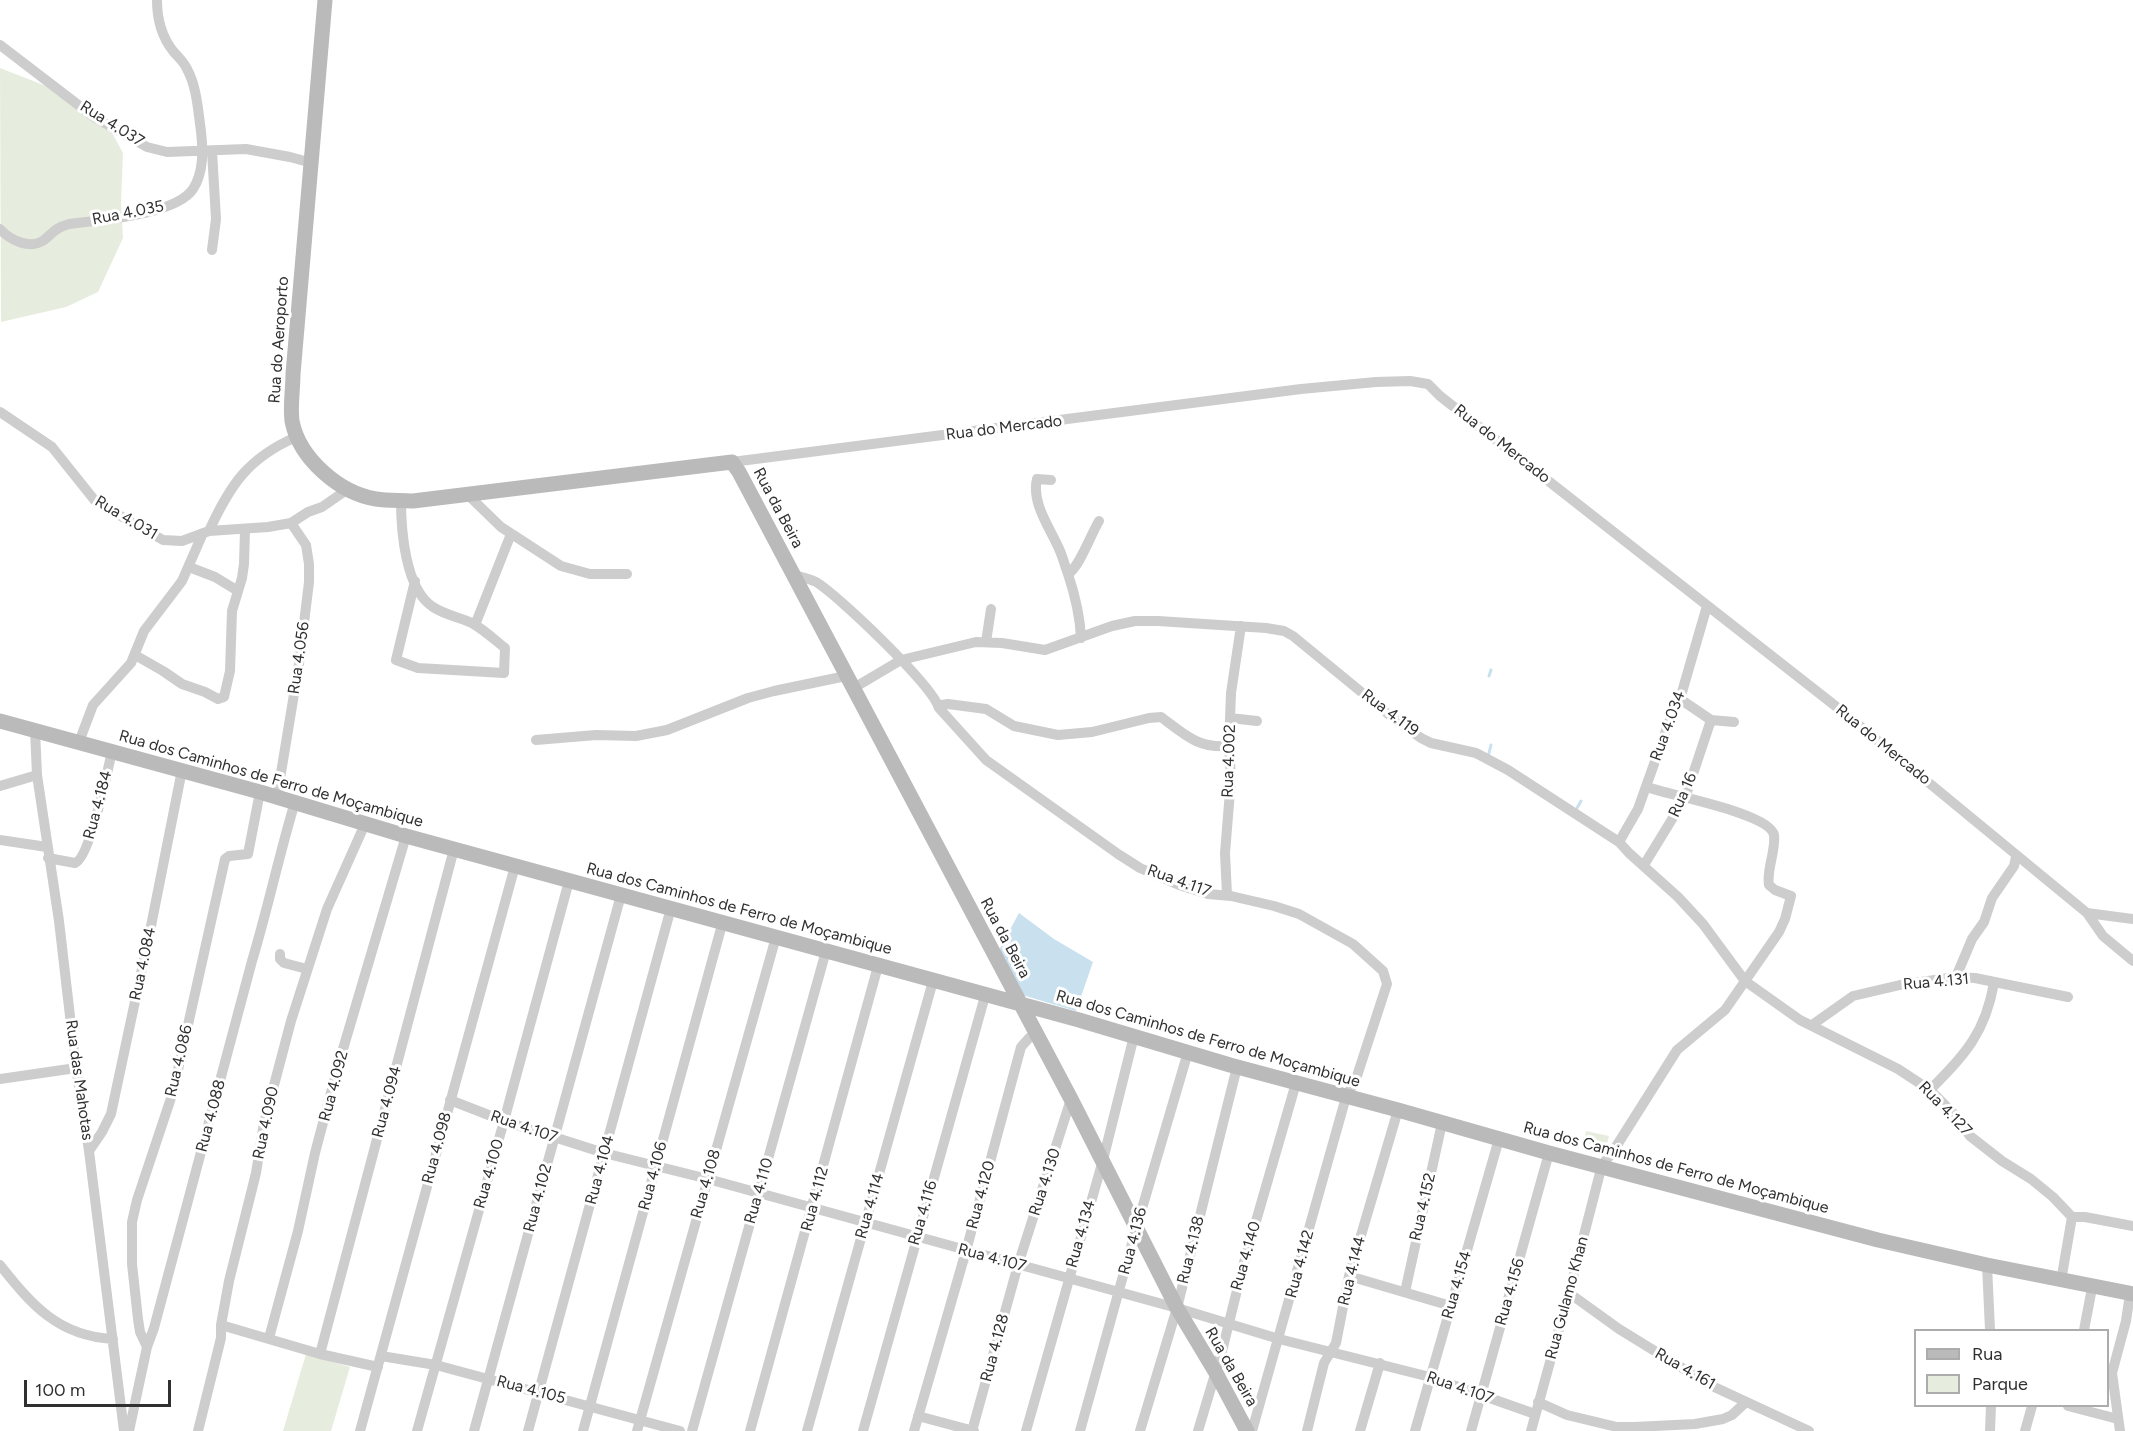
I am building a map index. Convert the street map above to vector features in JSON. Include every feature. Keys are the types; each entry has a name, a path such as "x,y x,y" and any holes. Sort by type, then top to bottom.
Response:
{"street":[{"path":"157,0 164,38 189,71 208,151 216,219 212,250"},
{"name":"Rua do Aeroporto","path":"325,0 293,375 292,419 296,437 309,457 335,481 348,489 374,499 401,500 732,462"},
{"name":"Rua 4.037","path":"0,45 94,117 147,147 167,152 246,149 312,163"},
{"name":"Rua 4.035","path":"0,229 15,241 37,244 56,228 69,224 139,214 168,206 192,190 208,151"},
{"name":"Rua do Mercado","path":"732,462 1301,389 1384,381 1422,383 1431,386 1440,396 1838,708 2016,857 2087,913"},
{"name":"Rua 4.031","path":"0,412 52,447 91,498 162,540 182,541 206,532 245,530 291,523 308,512 322,507 348,489"},
{"path":"80,742 93,705 131,663 150,621 169,600 189,567 226,495 242,473 279,444 296,437"},
{"name":"Rua da Beira","path":"732,462 1037,1034 1177,1308 1247,1431"},
{"path":"1051,480 1037,479 1035,492 1068,574 1079,613 1081,638"},
{"path":"467,494 491,518 512,534 565,568 590,574 627,574"},
{"path":"401,500 404,552 420,592 433,607 475,625 505,648 504,673 418,668 396,660 415,581"},
{"path":"1068,574 1079,561 1099,521"},
{"name":"Rua 4.056","path":"277,797 299,664 309,582 306,545 291,523"},
{"path":"135,655 163,670 182,684 222,700 224,698 230,671 231,616 244,564 245,530"},
{"path":"475,625 512,534"},
{"path":"189,567 215,577 238,591"},
{"name":"Rua 4.117","path":"794,575 810,579 825,589 901,660 931,693 939,708 986,760 1118,854 1140,868 1179,885 1208,894 1227,895 1299,914 1353,944 1383,971 1387,984 1356,1079 1346,1097"},
{"name":"Rua 4.034","path":"1619,842 1638,809 1669,722 1680,699 1707,606"},
{"path":"986,642 991,609"},
{"name":"Rua 4.119","path":"536,740 596,735 636,736 667,730 748,698 774,691 849,682 901,660 952,646 986,642 1045,650 1112,626 1135,621 1275,629 1293,636 1393,718 1421,738 1431,743 1476,753 1508,770 1619,842 1678,897 1703,924 1745,981"},
{"name":"Rua 4.002","path":"1227,895 1225,853 1231,776 1229,746 1231,693 1241,626"},
{"path":"1680,699 1711,720 1734,722"},
{"path":"939,708 948,704 986,709 993,711 1014,726 1058,735 1092,732 1161,717 1194,742 1218,747 1229,746"},
{"path":"1230,718 1257,721"},
{"name":"Rua 16","path":"1644,865 1686,798 1711,720"},
{"name":"Rua dos Caminhos de Ferro de Moçambique","path":"0,721 1549,1153 1602,1165 1759,1209 1987,1265 2092,1288 2131,1294"},
{"name":"Rua das Mahotas","path":"35,730 37,775 59,921 124,1431"},
{"name":"Rua 4.184","path":"0,840 75,863 80,861 93,826 111,752"},
{"name":"Rua 4.084","path":"88,1151 102,1132 111,1114 182,770"},
{"path":"0,786 37,775"},
{"path":"1602,1165 1612,1153 1677,1050 1725,1010 1785,919 1791,896 1768,885 1774,835 1771,827 1760,820 1724,807 1647,787"},
{"name":"Rua 4.086","path":"147,1347 140,1332 138,1319 132,1264 132,1222 137,1200 173,1092 225,859 228,856 248,854 260,792"},
{"name":"Rua 4.088","path":"129,1431 147,1347 265,918 279,853 295,802"},
{"name":"Rua 4.090","path":"198,1431 221,1338 221,1325 229,1281 256,1173 264,1122 291,1021 330,900 365,824"},
{"name":"Rua 4.092","path":"268,1338 298,1231 338,1066 406,836"},
{"name":"Rua 4.094","path":"320,1354 454,849"},
{"path":"1956,977 1972,939 1984,922 1992,898 2014,866 2016,857"},
{"name":"Rua 4.098","path":"360,1431 514,866"},
{"name":"Rua 4.100","path":"417,1431 569,881"},
{"name":"Rua 4.102","path":"474,1431 621,895"},
{"name":"Rua 4.104","path":"528,1431 671,908"},
{"path":"2087,913 2133,919"},
{"path":"2087,913 2103,936 2133,961"},
{"name":"Rua 4.106","path":"583,1431 723,921"},
{"name":"Rua 4.108","path":"638,1426 776,938"},
{"name":"Rua 4.110","path":"692,1431 826,951"},
{"path":"280,954 281,961 307,969"},
{"name":"Rua 4.112","path":"750,1431 878,966"},
{"name":"Rua 4.131","path":"1812,1025 1853,996 1900,985 1956,977 1975,978 2068,997"},
{"name":"Rua 4.114","path":"807,1431 933,981"},
{"name":"Rua 4.127","path":"1745,981 1806,1024 1898,1069 1930,1090 1953,1113 1970,1136 2038,1185 2072,1217"},
{"path":"1930,1090 1977,1037 1986,1018 1994,983"},
{"name":"Rua 4.116","path":"862,1431 985,996"},
{"name":"Rua 4.120","path":"914,1431 1021,1047 1029,1038 1037,1034"},
{"name":"Rua 4.134","path":"1026,1431 1103,1160 1134,1036"},
{"name":"Rua 4.136","path":"1080,1431 1188,1052"},
{"name":"Rua 4.138","path":"1140,1431 1177,1308 1237,1067"},
{"path":"0,1079 76,1068"},
{"name":"Rua 4.140","path":"1198,1431 1216,1373 1242,1266 1296,1083"},
{"name":"Rua 4.142","path":"1252,1431 1280,1339 1346,1097"},
{"name":"Rua 4.130","path":"1018,1265 1071,1099"},
{"name":"Rua 4.107","path":"450,1100 504,1121 604,1153 708,1179 1177,1308 1228,1325 1430,1377 1535,1414"},
{"name":"Rua 4.144","path":"1307,1431 1324,1363 1336,1343 1349,1276 1398,1110"},
{"name":"Rua 4.152","path":"1405,1292 1442,1123"},
{"name":"Rua 4.154","path":"1416,1431 1499,1139"},
{"name":"Rua 4.156","path":"1471,1431 1549,1153"},
{"name":"Rua Gulamo Khan","path":"1531,1431 1602,1165"},
{"path":"2061,1281 2072,1217 2085,1217 2133,1226"},
{"path":"0,1265 37,1308 54,1321 80,1334 94,1338 113,1339"},
{"name":"Rua 4.128","path":"973,1431 1018,1265"},
{"path":"1987,1265 1990,1329"},
{"path":"1349,1276 1451,1306"},
{"path":"2084,1329 2092,1288"},
{"name":"Rua 4.161","path":"1569,1293 1641,1343 1710,1384 1809,1431"},
{"path":"2120,1431 2113,1368 2131,1294"},
{"path":"221,1325 320,1354 378,1367"},
{"name":"Rua 4.105","path":"381,1356 436,1365 590,1406 638,1426 680,1431"},
{"path":"1360,1431 1380,1363"},
{"path":"1539,1402 1567,1415 1617,1426 1634,1427 1695,1424 1723,1419 1732,1415 1746,1402"},
{"path":"1990,1431 1991,1407"},
{"path":"2025,1431 2032,1407"},
{"path":"2074,1407 2118,1419"},
{"path":"918,1416 973,1431"}],"green space":[{"path":"0,68 64,93 102,114 123,153 121,203 123,238 98,292 66,307 1,322"},
{"path":"1586,1131 1609,1136 1606,1148 1584,1142"},
{"path":"306,1354 350,1367 331,1431 283,1431"}],"water":[{"path":"1019,913 1054,939 1093,962 1076,1011 1019,994 998,952"}],"waterway":[{"path":"1489,676 1491,670"},
{"path":"1488,757 1491,745"},
{"path":"1577,808 1581,801"}]}
